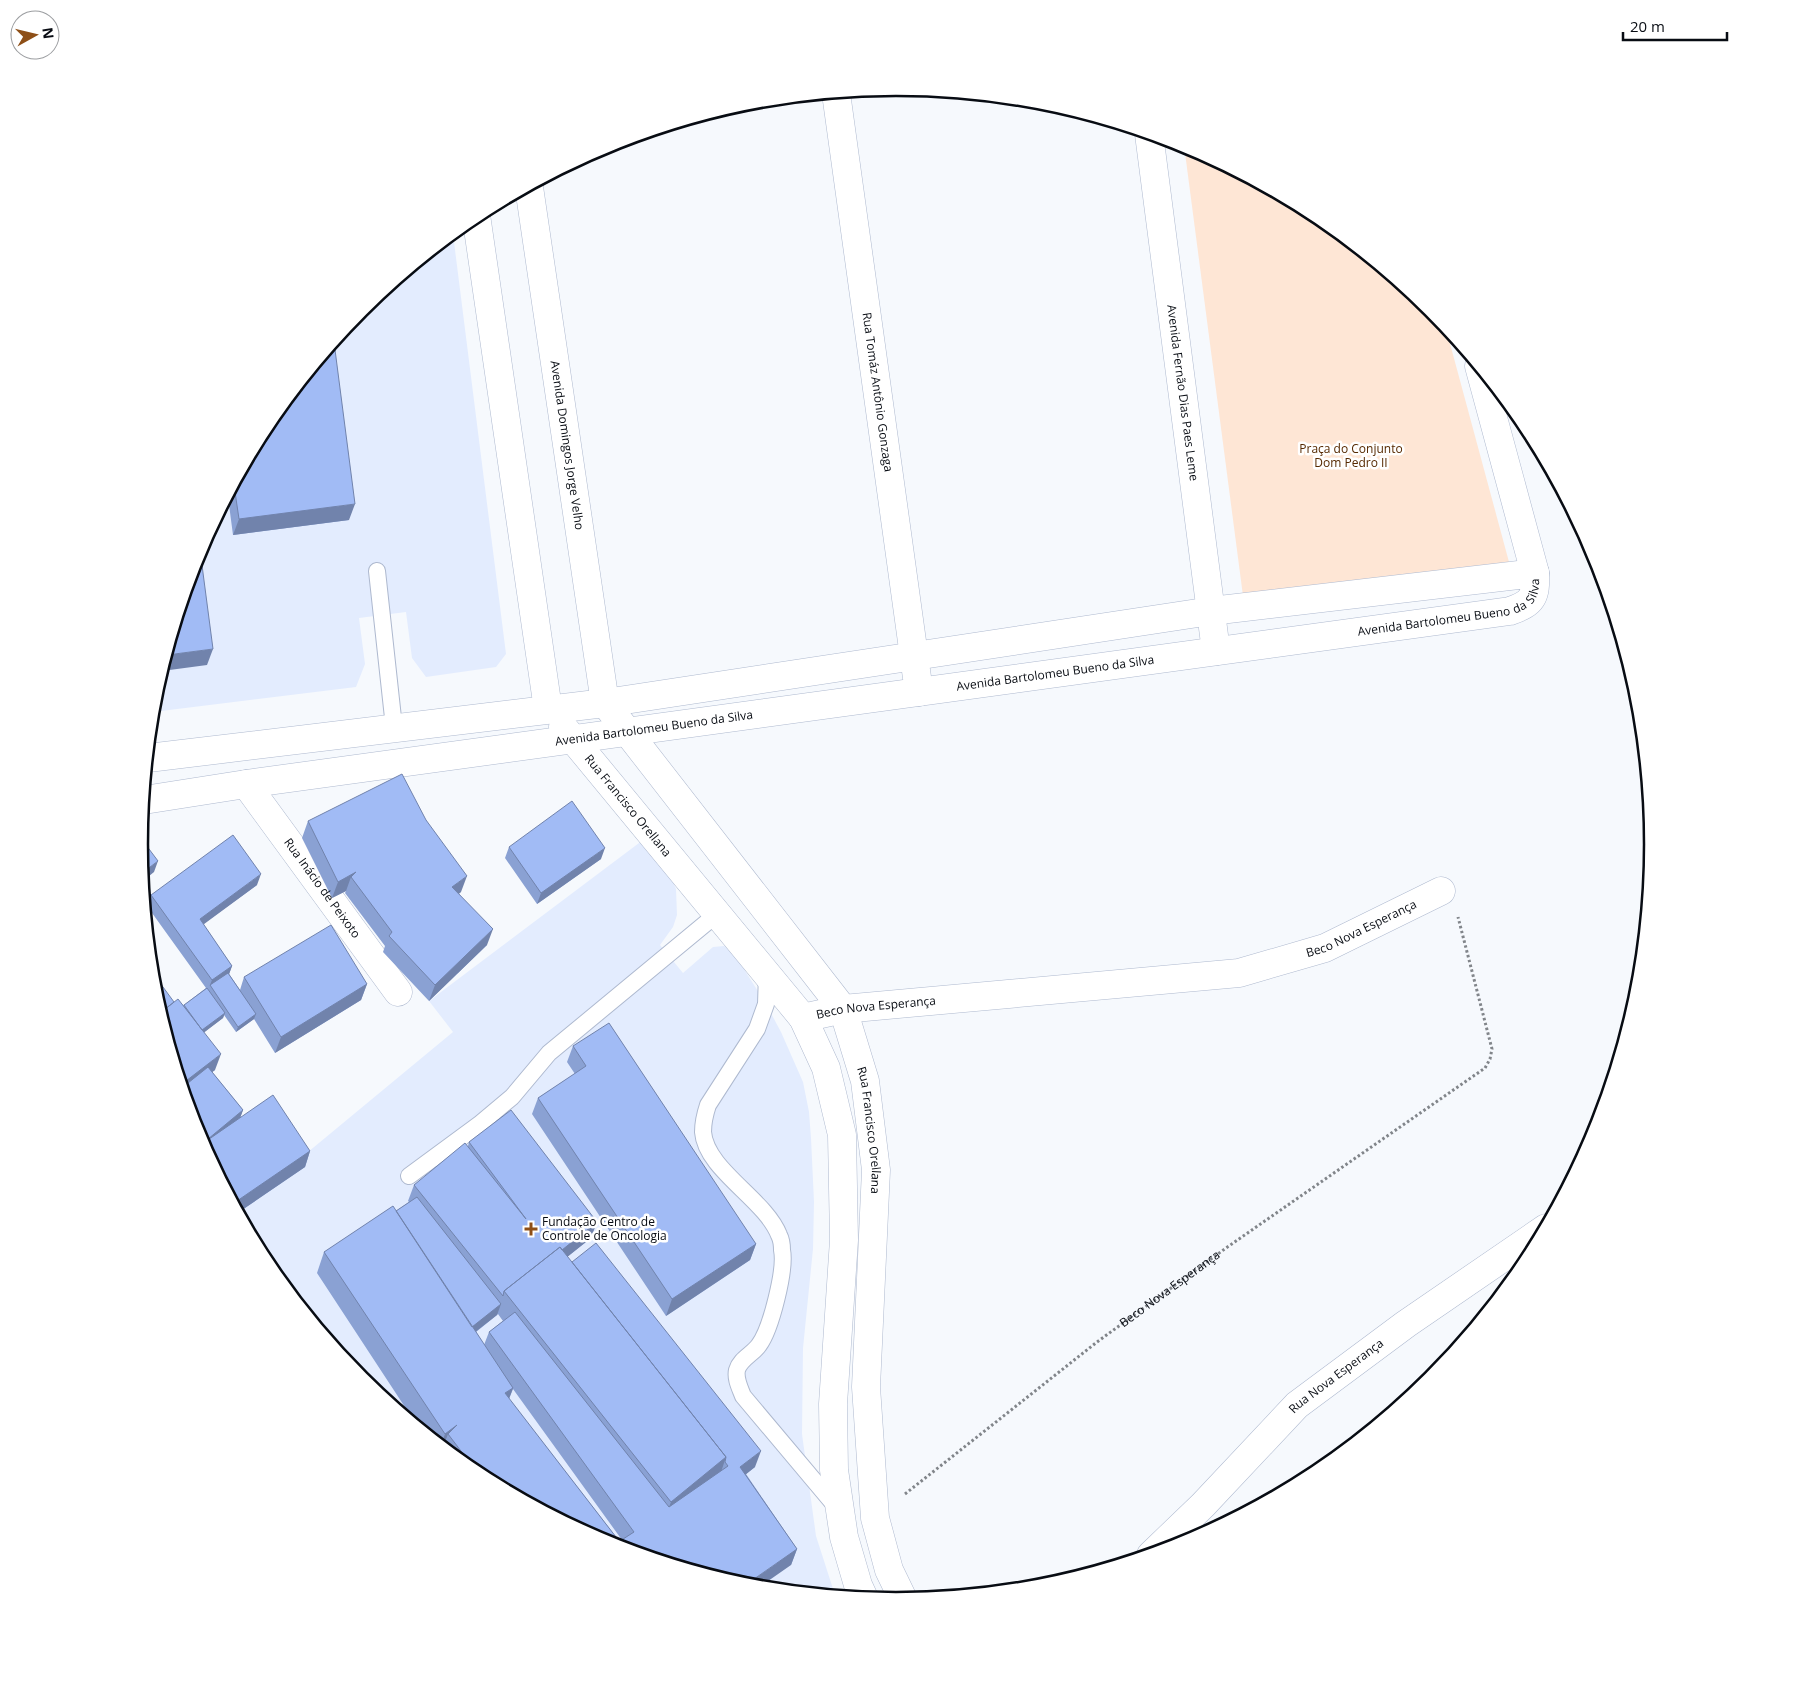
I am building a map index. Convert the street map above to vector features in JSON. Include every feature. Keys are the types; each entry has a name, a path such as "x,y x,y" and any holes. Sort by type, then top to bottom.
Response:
{"street":[{"name":"Rua Tomáz Antônio Gonzaga","path":"837,99 919,692"},
{"name":"Avenida Fernão Dias Paes Leme","path":"1150,141 1216,651"},
{"name":"Avenida Domingos Jorge Velho","path":"530,192 604,703"},
{"path":"477,225 548,709"},
{"path":"1483,380 1536,573"},
{"name":"Avenida Bartolomeu Bueno da Silva","path":"150,799 246,784 1510,611 1524,606 1532,598 1536,590 1536,573 1211,611 604,703 154,757"},
{"name":"Rua Francisco Orellana","path":"604,703 843,1009 865,1081 876,1170 866,1387 875,1518 889,1570 900,1593"},
{"name":"Rua Francisco Orellana","path":"548,709 803,1018 826,1068 842,1135 844,1240 833,1404 834,1470 844,1537 861,1591"},
{"name":"Rua Inácio de Peixoto","path":"246,784 398,992"},
{"name":"Beco Nova Esperança","path":"803,1018 843,1009 1239,973 1325,948 1441,891"},
{"name":"Rua Nova Esperança","path":"1164,1543 1204,1505 1297,1405 1406,1324 1534,1236"},
{"path":"861,1591 889,1570"}],"lane":[{"path":"377,570 394,728"},
{"path":"409,1176 481,1123 512,1097 549,1053 718,914"},
{"path":"767,974 766,1004 757,1029 708,1105 704,1118 703,1133 708,1149 716,1160 772,1222 780,1235 783,1253 783,1271 768,1327 759,1345 741,1362 737,1371 737,1383 743,1396 840,1512"}],"path":[{"name":"Beco Nova Esperança","path":"875,1518 1097,1342 1226,1248 1485,1068 1490,1059 1492,1049 1454,898 1447,892 1441,891"}],"shaded area":[{"path":"454,242 506,654 496,667 426,677 412,658 406,612 359,618 365,664 356,687 161,711 174,651 188,604 205,558 248,470 274,429 334,351 367,315 403,282"},
{"name":"Fundação Centro de Controle de Oncologia","path":"643,840 670,875 676,889 677,915 673,927 660,945 683,973 713,947 724,946 735,955 781,1032 803,1082 809,1112 814,1202 813,1249 803,1348 802,1434 816,1536 833,1589 751,1578 703,1567 656,1553 610,1536 522,1493 481,1467 441,1438 367,1374 303,1300 274,1260 242,1207 453,1032 429,1001"}],"green space":[{"name":"Praça do Conjunto Dom Pedro II","path":"1185,154 1271,196 1312,222 1390,282 1426,315 1449,340 1509,562 1243,596"}],"building":[{"path":"335,350 355,504 239,519 235,494 248,470 274,429"},
{"path":"202,566 213,649 173,654 188,604"},
{"path":"402,774 426,820 467,876 452,887 493,929 435,985 389,936 392,932 351,877 356,872 338,882 308,821"},
{"path":"572,801 605,848 541,893 509,847"},
{"path":"233,835 261,874 200,919 232,966 212,980 151,895"},
{"path":"148,848 158,861 149,868"},
{"path":"331,925 367,984 281,1037 244,977"},
{"path":"228,973 256,1014 238,1027 210,985"},
{"path":"162,986 174,1002 167,1007"},
{"path":"207,988 225,1013 202,1030 184,1005"},
{"path":"178,999 221,1054 187,1080 174,1038 167,1008"},
{"path":"609,1023 756,1244 672,1299 538,1098 586,1066 573,1046"},
{"path":"208,1067 243,1110 208,1139 188,1083"},
{"path":"273,1095 310,1151 238,1200 209,1139"},
{"path":"511,1110 597,1222 562,1250 560,1247 504,1291 503,1296 414,1185 465,1143 526,1219 469,1142"},
{"path":"417,1197 501,1304 472,1327 396,1211"},
{"path":"393,1206 513,1388 505,1393 617,1539 566,1516 522,1493 463,1454 448,1434 457,1425 445,1434 324,1252"},
{"path":"596,1243 761,1451 740,1467 797,1549 755,1579 703,1567 621,1540 634,1532 489,1332 515,1312 669,1507 728,1466 725,1462 726,1457 572,1262"},
{"path":"560,1247 726,1457 671,1502 504,1291"}],"place":[{"name":"Fundação Centro de Controle de Oncologia","path":"531,1229"}]}
